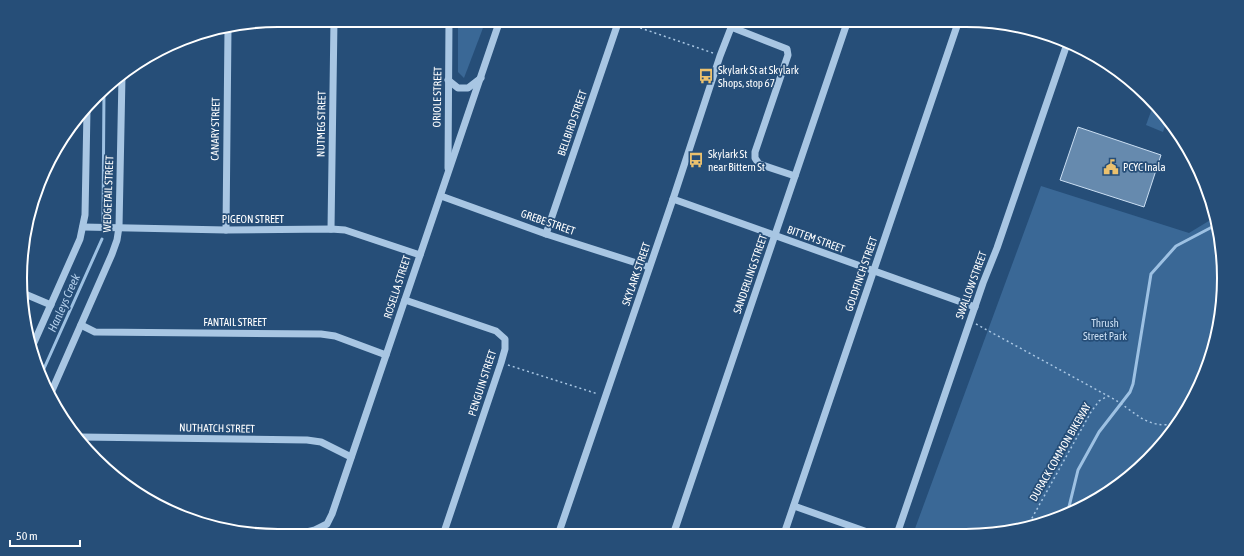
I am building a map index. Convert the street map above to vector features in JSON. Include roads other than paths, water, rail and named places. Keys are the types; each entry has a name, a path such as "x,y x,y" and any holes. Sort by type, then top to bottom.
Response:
{"street":[{"name":"NUTMEG STREET","path":"331,229 334,27"},
{"name":"ORIOLE STREET","path":"448,174 449,27"},
{"name":"ROSELLA STREET","path":"317,529 327,524 332,514 498,27"},
{"name":"BELLBIRD STREET","path":"546,234 617,27"},
{"name":"SKYLARK STREET","path":"560,529 731,27"},
{"path":"739,27 787,49 788,55 755,152 755,158 759,164 795,176"},
{"name":"SANDERLING STREET","path":"675,529 846,27"},
{"name":"GOLDFINCH STREET","path":"786,529 957,27"},
{"name":"CANARY STREET","path":"226,230 228,32"},
{"name":"SWALLOW STREET","path":"899,529 1066,48"},
{"path":"448,80 458,88 468,88 481,78"},
{"name":"WEDGETAIL STREET","path":"53,389 82,325 117,240 119,227 122,82"},
{"name":"WEDGETAIL STREET","path":"35,340 80,239 86,215 87,115"},
{"name":"GREBE STREET","path":"441,196 546,234 649,267"},
{"name":"BITTEM STREET","path":"673,199 975,307"},
{"name":"PIGEON STREET","path":"83,227 226,230 345,230 420,255"},
{"path":"28,295 50,305"},
{"name":"PENGUIN STREET","path":"405,300 496,331 505,339 505,349 501,362 445,529"},
{"name":"FANTAIL STREET","path":"82,325 96,332 321,334 335,336 386,355"},
{"name":"NUTHATCH STREET","path":"84,437 307,440 321,442 351,456"},
{"path":"794,506 859,529"}],"waterway":[{"name":"Hanleys Creek","path":"103,221 104,98"},
{"path":"1069,507 1078,470 1099,432 1130,392 1133,384 1151,274 1176,246 1212,227"},
{"name":"Hanleys Creek","path":"44,369 102,239"}],"place":[{"name":"Skylark St at Skylark Shops, stop 67","path":"706,76"},
{"name":"Skylark St near Bittern St","path":"696,160"},
{"name":"PCYC Inala","path":"1111,167"}],"park label":[{"name":"Thrush Street Park","path":"1105,329"}]}
